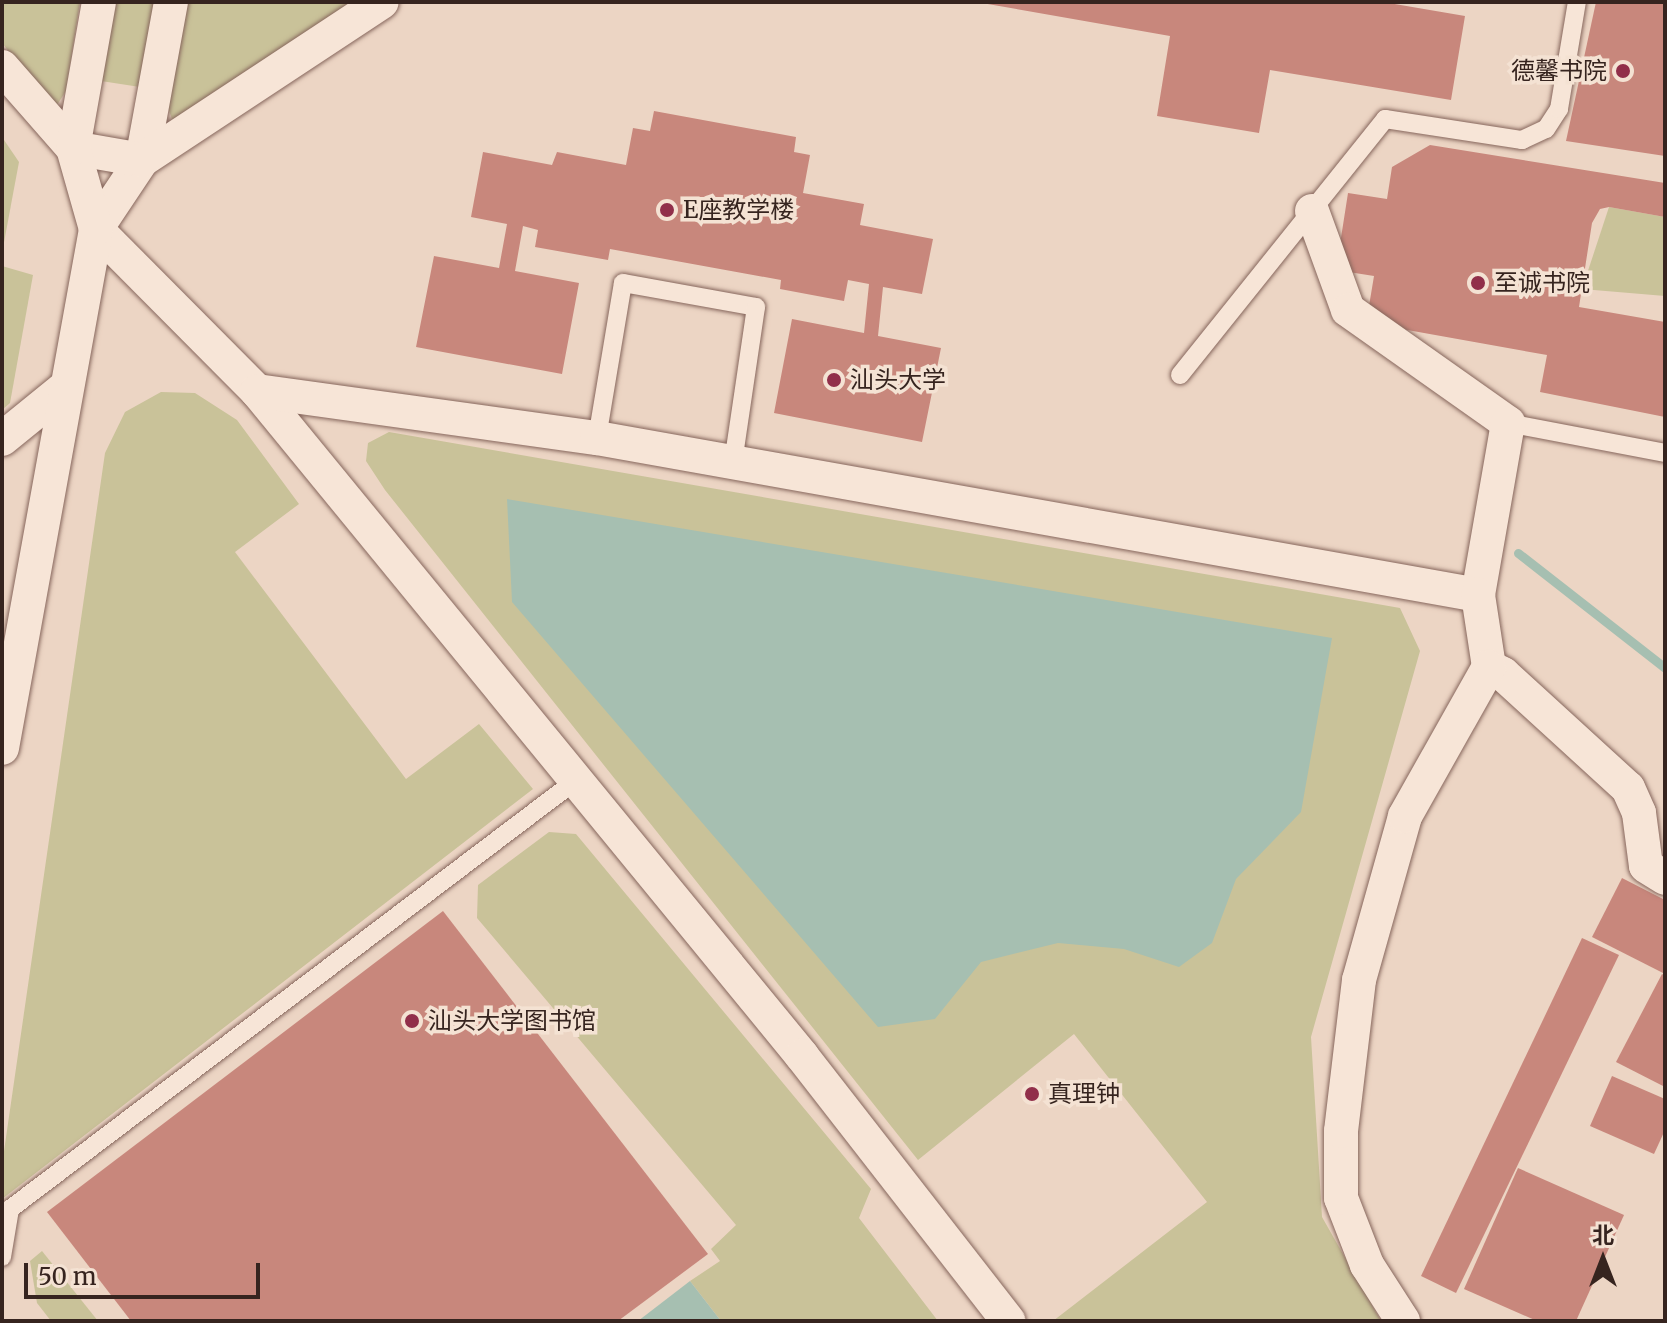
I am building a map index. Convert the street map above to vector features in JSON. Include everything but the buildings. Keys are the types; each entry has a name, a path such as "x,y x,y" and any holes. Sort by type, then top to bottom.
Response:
{"street":[{"path":"99,2 73,148 96,229 257,391 802,1056 1008,1321"},
{"path":"142,160 171,2"},
{"path":"2,748 96,229 142,160 382,2"},
{"path":"8,80 73,148 142,160"},
{"path":"1312,211 1348,310 1508,423 1478,595 1489,667 1405,816 1359,980 1341,1131 1341,1198 1367,1265 1403,1321"},
{"path":"2,439 66,387"},
{"path":"257,391 597,438 1478,595"},
{"path":"1489,667 1503,674 1628,788 1639,813 1646,866 1665,878"}],"lane":[{"path":"1180,375 1385,119 1522,140 1546,129 1559,109 1577,2"},
{"path":"597,438 623,283 741,304 756,307 733,463"},
{"path":"1508,423 1665,453"},
{"path":"2,1257 10,1209 575,781"}],"shaded area":[{"path":"2,2 80,2 66,91 57,105 44,95 2,43"},
{"path":"114,2 154,2 140,87 101,81"},
{"path":"184,2 363,2 189,118 172,119 166,102"},
{"path":"2,137 19,162 2,253"},
{"path":"1609,207 1665,217 1665,296 1582,289"},
{"path":"2,266 33,275 10,403 2,410"},
{"path":"161,392 195,393 237,420 299,504 235,552 406,779 479,724 533,789 2,1199 2,1165 105,453 125,412"},
{"path":"389,432 1400,608 1420,651 1311,1037 1322,1217 1381,1321 1053,1321 1207,1202 1074,1034 918,1160 385,490 366,461 368,443"},
{"path":"507,499 1332,638 1301,812 1236,879 1212,943 1179,967 1124,949 1058,943 981,962 935,1019 878,1027 512,602"},
{"path":"549,832 576,834 871,1189 859,1218 938,1321 721,1321 690,1281 720,1261 711,1249 736,1225 477,918 478,885"},
{"path":"42,1251 98,1321 51,1321 37,1303 30,1261"},
{"path":"690,1281 721,1321 638,1321"}],"waterway":[{"path":"1518,553 1665,668"}],"place":[{"name":"德馨书院","path":"1623,71"},
{"name":"E座教学楼","path":"667,210"},
{"name":"至诚书院","path":"1478,283"},
{"name":"汕头大学","path":"834,380"},
{"name":"汕头大学图书馆","path":"412,1021"},
{"name":"真理钟","path":"1032,1094"}]}
